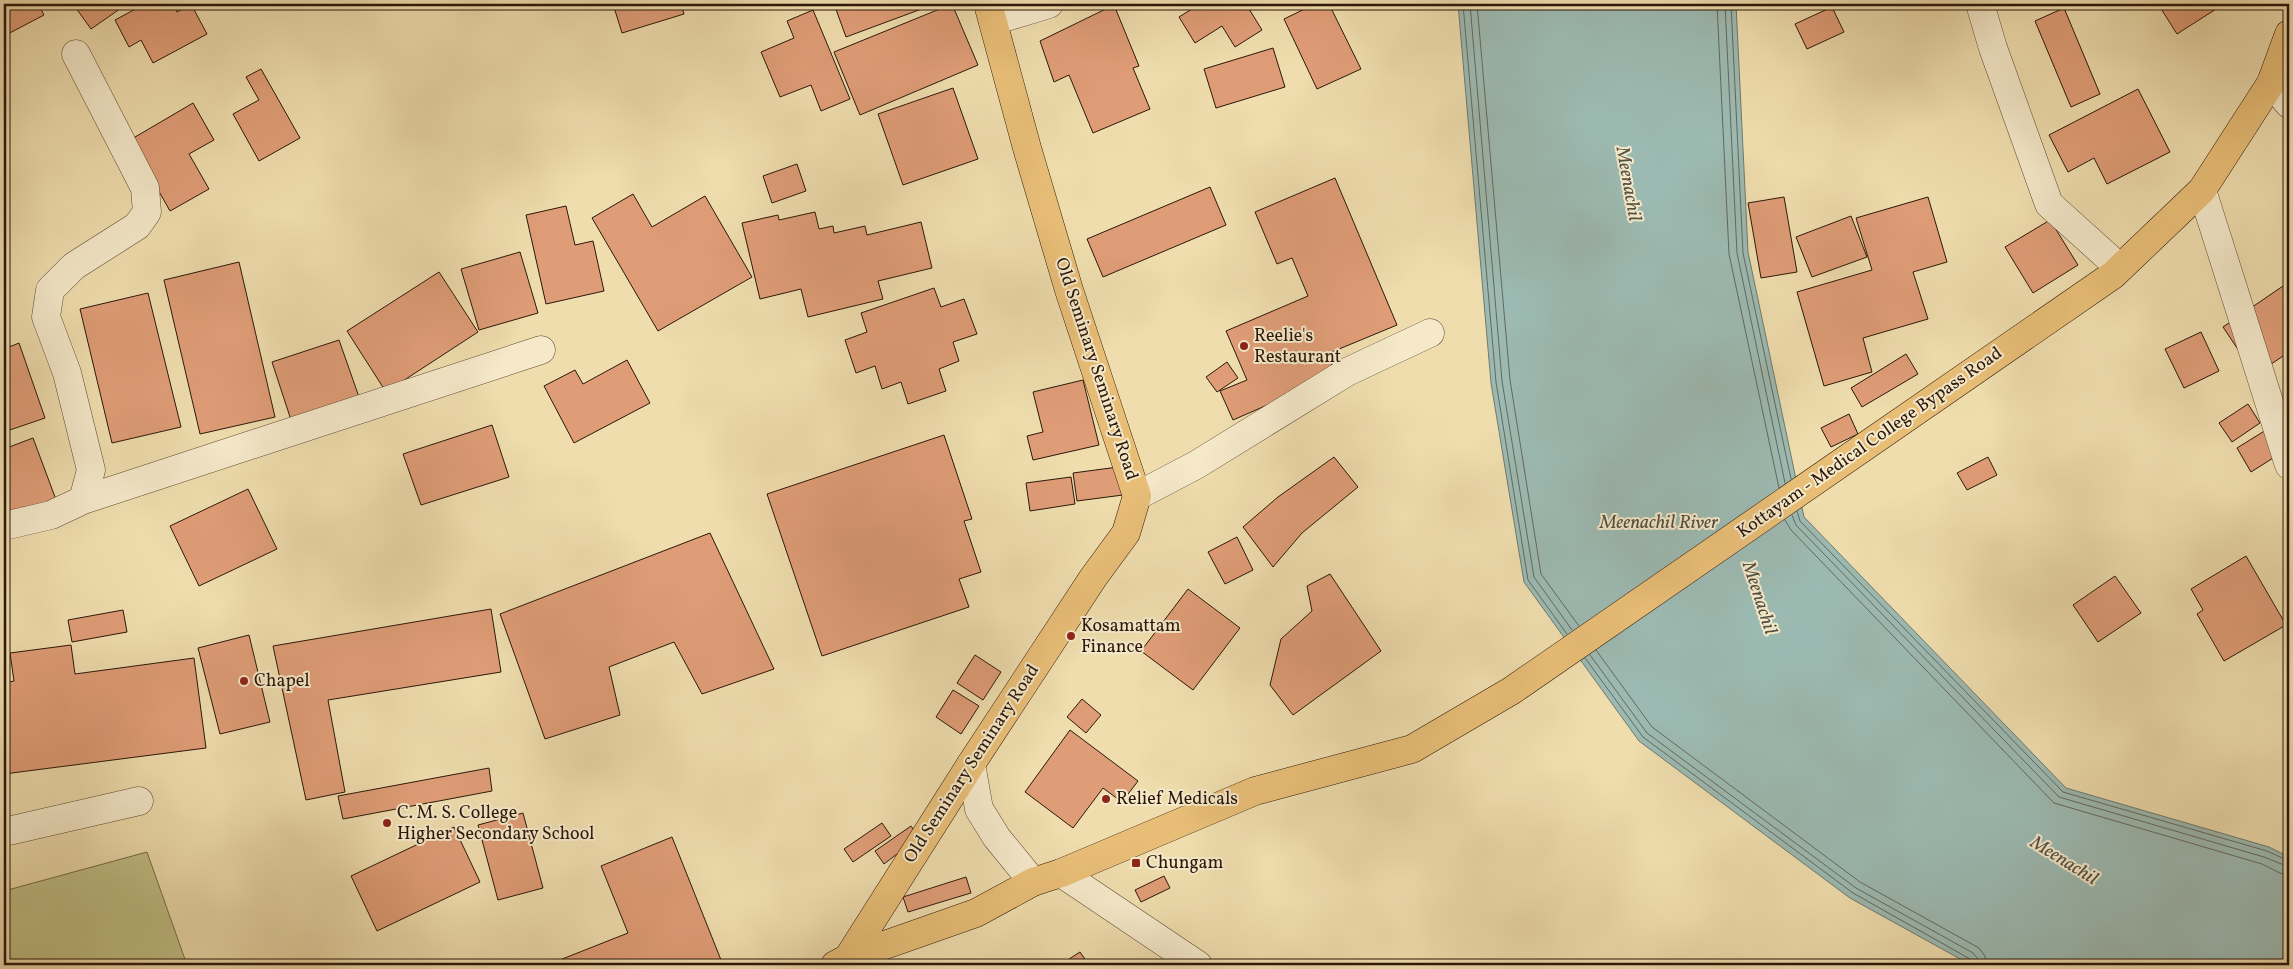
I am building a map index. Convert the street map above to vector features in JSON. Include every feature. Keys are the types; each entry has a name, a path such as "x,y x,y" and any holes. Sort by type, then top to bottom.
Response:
{"main road":[{"name":"Old Seminary Seminary Road","path":"841,962 1093,578 1126,533 1137,496 1066,280 1027,148 990,12"},
{"name":"Kottayam - Medical College Bypass Road","path":"841,962 976,913 1033,882 1061,874 1255,791 1412,749 1511,690 2116,271 2202,190 2271,83 2289,34"}],"street":[{"path":"990,12 1048,4"},
{"path":"1980,4 1993,48 2049,204 2116,271"},
{"path":"76,54 145,188 147,212 137,226 74,266 50,290 46,317 67,373 91,470 83,500"},
{"path":"2271,83 2289,104"},
{"path":"2202,190 2289,465"},
{"path":"1137,496 1196,465 1347,372 1430,333"},
{"path":"4,526 51,515 83,500 541,350"},
{"path":"970,764 979,809 997,838 1033,882"},
{"path":"4,832 139,801"},
{"path":"1061,874 1198,965"}],"shaded area":[{"path":"147,852 187,965 4,965 4,891"}],"water":[{"name":"Meenachil River","path":"1458,4 1736,4 1748,252 1804,517 2066,788 2269,847 2289,857 2289,965 1971,965 1850,898 1639,741 1524,582 1491,383"}],"building":[{"path":"4,4 38,4 44,15 4,36"},
{"path":"73,4 127,4 91,29"},
{"path":"145,4 173,4 177,12 191,4 207,34 153,63 141,40 129,47 115,20"},
{"path":"613,4 681,4 684,14 622,33"},
{"path":"834,4 935,4 846,37"},
{"path":"952,4 978,65 860,115 834,52"},
{"path":"1200,4 1246,4 1262,30 1235,47 1222,26 1195,43 1179,17"},
{"path":"1315,4 1329,4 1361,69 1317,89 1284,19"},
{"path":"2158,4 2224,4 2177,34"},
{"path":"1114,5 1139,66 1133,68 1150,109 1093,133 1069,75 1054,82 1040,41"},
{"path":"1832,7 1844,32 1807,49 1795,24"},
{"path":"2064,8 2100,94 2071,107 2035,21"},
{"path":"813,10 850,99 821,111 811,85 780,97 761,52 794,38 787,21"},
{"path":"1273,48 1285,87 1216,108 1204,69"},
{"path":"261,69 300,138 259,161 233,114 259,100 246,77"},
{"path":"953,88 978,159 903,185 878,114"},
{"path":"2138,89 2170,152 2107,184 2094,158 2068,172 2049,135"},
{"path":"193,103 214,140 189,154 209,189 170,211 130,140"},
{"path":"797,164 806,191 772,203 763,176"},
{"path":"1335,178 1397,325 1327,354 1336,375 1233,420 1220,391 1247,380 1226,331 1308,296 1292,258 1277,264 1255,212"},
{"path":"1210,187 1226,225 1103,277 1087,239"},
{"path":"633,194 652,227 705,196 752,277 658,331 592,218"},
{"path":"1784,197 1797,272 1761,278 1748,203"},
{"path":"1928,197 1947,262 1913,272 1928,319 1863,338 1872,372 1824,386 1797,292 1872,270 1856,218"},
{"path":"566,206 575,245 593,241 604,291 546,304 526,215"},
{"path":"815,212 819,229 833,226 834,233 865,226 867,235 921,222 932,268 878,281 883,299 808,317 801,289 760,299 742,223 778,215 779,220"},
{"path":"1851,216 1867,257 1812,277 1796,237"},
{"path":"2050,220 2078,265 2033,293 2005,247"},
{"path":"520,252 538,313 479,330 461,269"},
{"path":"239,262 275,417 200,434 164,280"},
{"path":"439,272 478,332 386,392 347,331"},
{"path":"2283,286 2289,295 2289,352 2255,375 2223,327"},
{"path":"934,288 941,307 964,299 977,334 953,342 959,361 939,369 946,391 908,404 901,382 882,389 875,366 856,373 845,340 867,332 861,313"},
{"path":"148,293 181,427 112,443 80,309"},
{"path":"2201,332 2219,371 2184,388 2165,349"},
{"path":"339,340 359,397 291,420 272,362"},
{"path":"19,343 45,418 4,432 4,349"},
{"path":"1906,354 1918,374 1862,407 1851,388"},
{"path":"627,360 650,403 574,443 544,386 575,370 583,384"},
{"path":"1227,362 1238,378 1217,392 1206,377"},
{"path":"1083,380 1099,445 1033,460 1027,436 1043,432 1033,392"},
{"path":"2248,404 2260,423 2232,442 2219,423"},
{"path":"1849,414 1858,434 1831,447 1821,428"},
{"path":"492,425 509,477 421,505 403,454"},
{"path":"2266,430 2281,453 2251,472 2237,448"},
{"path":"944,435 972,519 964,521 981,572 959,579 969,607 822,656 767,494"},
{"path":"33,438 58,505 4,526 4,449"},
{"path":"1334,457 1358,487 1302,533 1273,567 1243,527 1278,497"},
{"path":"1988,457 1997,475 1967,490 1957,473"},
{"path":"1118,467 1123,495 1077,501 1073,473"},
{"path":"1071,477 1075,504 1030,511 1026,483"},
{"path":"248,489 277,549 199,586 170,526"},
{"path":"710,533 774,669 702,694 674,642 609,667 620,715 545,739 500,614"},
{"path":"1237,537 1253,570 1225,584 1208,552"},
{"path":"2246,556 2286,625 2224,661 2197,614 2203,610 2191,589"},
{"path":"1330,574 1381,651 1293,715 1270,685 1281,639 1312,611 1307,586"},
{"path":"2115,576 2141,613 2098,642 2073,605"},
{"path":"1188,589 1240,628 1193,690 1141,651"},
{"path":"491,609 501,672 328,700 345,792 306,800 273,646"},
{"path":"123,610 127,632 72,642 68,620"},
{"path":"249,635 270,722 220,734 198,648"},
{"path":"71,645 75,674 194,658 206,748 4,774 4,683 14,681 10,653"},
{"path":"975,655 1001,672 983,700 957,683"},
{"path":"953,690 979,706 961,734 936,717"},
{"path":"1082,699 1101,715 1086,733 1067,717"},
{"path":"1070,730 1138,781 1122,802 1103,788 1073,828 1025,792"},
{"path":"489,768 492,791 343,819 338,796"},
{"path":"523,813 543,888 498,900 478,825"},
{"path":"882,823 891,836 853,862 844,849"},
{"path":"911,826 919,837 884,864 875,851"},
{"path":"454,827 480,882 377,931 351,876"},
{"path":"672,837 721,960 709,965 547,965 628,933 601,866"},
{"path":"1164,876 1170,888 1141,902 1135,890"},
{"path":"966,877 971,893 908,912 903,897"},
{"path":"1080,952 1089,965 1060,965"}],"place":[{"name":"Reelie's Restaurant","path":"1244,346"},
{"name":"Kosamattam Finance","path":"1071,636"},
{"name":"Chapel","path":"244,681"},
{"name":"Relief Medicals","path":"1106,799"},
{"name":"C. M. S. College Higher Secondary School","path":"387,823"},
{"name":"Chungam","path":"1136,863"}],"water label":[{"name":"Meenachil","path":"1628,184"},
{"name":"Meenachil","path":"1759,598"},
{"name":"Meenachil","path":"2064,861"}]}
